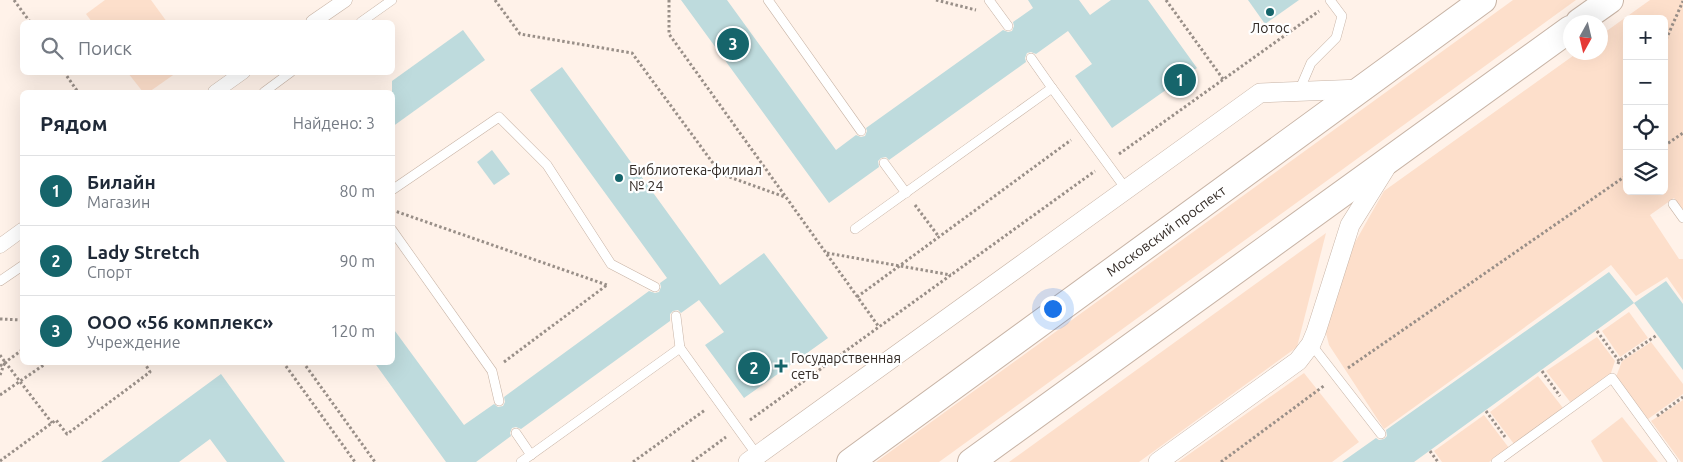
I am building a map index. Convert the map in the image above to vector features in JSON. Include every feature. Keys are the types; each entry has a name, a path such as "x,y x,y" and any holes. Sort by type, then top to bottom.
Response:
{"main road":[{"name":"Московский проспект","path":"850,462 1484,0"},
{"path":"1589,15 1610,0"},
{"path":"971,462 1563,34"}],"street":[{"path":"316,20 345,0"},
{"path":"218,90 239,75"},
{"path":"753,459 1260,93 1361,89"},
{"path":"1158,462 1298,361 1312,344 1350,225 1373,186 1393,158"},
{"path":"0,246 20,231"}],"lane":[{"path":"364,20 392,0"},
{"path":"768,0 861,131"},
{"path":"989,0 1008,26"},
{"path":"1299,92 1311,63 1336,38 1342,16 1331,1"},
{"path":"1031,58 1126,189"},
{"path":"267,90 287,75"},
{"path":"855,229 1052,88"},
{"path":"395,188 499,117 547,165 611,264 655,287"},
{"path":"884,163 906,193"},
{"path":"1673,204 1683,218"},
{"path":"395,234 492,371 499,401"},
{"path":"0,281 20,267"},
{"path":"676,316 680,348 738,428 753,459"},
{"path":"1312,344 1381,434"},
{"path":"521,462 680,348"},
{"path":"1496,462 1612,378 1673,462"},
{"path":"516,433 532,455"}],"path":[{"path":"14,0 29,20"},
{"path":"496,0 520,34 632,53 721,174 786,197"},
{"path":"669,0 669,34 880,327"},
{"path":"936,0 1001,17"},
{"path":"1166,0 1223,79"},
{"path":"692,462 1331,1"},
{"path":"1668,35 1683,1"},
{"path":"66,75 77,90"},
{"path":"857,297 1083,130"},
{"path":"1668,143 1683,132"},
{"path":"1221,462 1338,376 1623,178"},
{"path":"906,193 939,237"},
{"path":"395,211 607,285"},
{"path":"825,253 952,275"},
{"path":"492,371 607,285 620,269"},
{"path":"0,319 20,320"},
{"path":"1597,331 1619,361 1657,335"},
{"path":"0,366 20,351"},
{"path":"0,356 52,423"},
{"path":"0,375 5,362"},
{"path":"0,395 44,365"},
{"path":"0,461 56,420 67,434 150,372 146,365"},
{"path":"285,365 355,462"},
{"path":"305,365 375,462"},
{"path":"1542,371 1570,409"},
{"path":"1646,424 1683,397"},
{"path":"633,462 718,401"},
{"path":"1486,411 1514,449"},
{"path":"1430,451 1438,462"}],"shaded area":[{"path":"105,0 151,0 166,20 90,20 86,14"},
{"path":"1513,0 1576,0 939,462 876,462"},
{"path":"1650,0 1683,0 1683,210 1674,198 1650,215 1679,259 1683,259 1683,300 1667,277 1636,296 1611,265 1384,429 1329,345 1325,329 1345,260 1384,191 1567,60 1608,60 1608,30 1623,19 1623,195 1668,195 1668,15 1629,15"},
{"path":"130,75 173,75 152,90 141,90"},
{"path":"1326,233 1297,347 1139,462 1009,462"},
{"path":"1629,312 1648,338 1620,357 1602,331"},
{"path":"1597,337 1615,361 1610,376 1571,403 1546,371"},
{"path":"1651,342 1683,384 1683,394 1648,419 1616,377 1622,361"},
{"path":"1304,373 1359,442 1332,462 1178,462"},
{"path":"1538,376 1563,408 1514,444 1490,412"},
{"path":"1683,400 1683,462 1681,462 1651,421"},
{"path":"1484,415 1509,448 1489,462 1442,462 1434,451"},
{"path":"1622,417 1658,462 1603,462 1591,441"}],"building":[{"path":"681,0 727,0 836,150 856,135 865,136 866,128 1003,30 1012,31 1013,22 1033,8 1028,0 1079,0 1090,15 1111,0 1148,0 1197,68 1112,128 1075,76 1092,64 1068,31 1036,54 1027,53 1026,62 889,160 886,157 881,158 878,161 879,167 829,203"},
{"name":"Лотос","path":"1248,0 1299,0 1265,24"},
{"path":"463,30 485,60 395,125 395,90 392,90 392,81"},
{"path":"562,67 720,285 764,253 828,338 744,398 705,345 724,332 699,300 681,313 678,310 673,311 670,314 670,321 521,429 512,428 511,436 476,462 446,462 376,365 395,365 395,331 464,425 494,404 498,407 503,406 505,402 504,397 649,291 659,292 660,283 667,278 530,90"},
{"path":"492,150 510,174 494,185 477,162"},
{"path":"1609,272 1634,303 1414,462 1342,462 1376,438 1379,440 1384,439 1387,436 1386,430"},
{"path":"1666,281 1683,304 1683,370 1634,303"},
{"path":"221,374 285,462 227,462 210,439 179,462 101,462"}],"place":[{"name":"Лотос","path":"1270,12"},
{"name":"ООО «56 комплекс»","path":"733,44"},
{"name":"Билайн","path":"1180,80"},
{"name":"Библиотека-филиал № 24","path":"619,178"},
{"name":"Государственная сеть","path":"781,366"},
{"name":"Lady Stretch","path":"754,368"}]}
